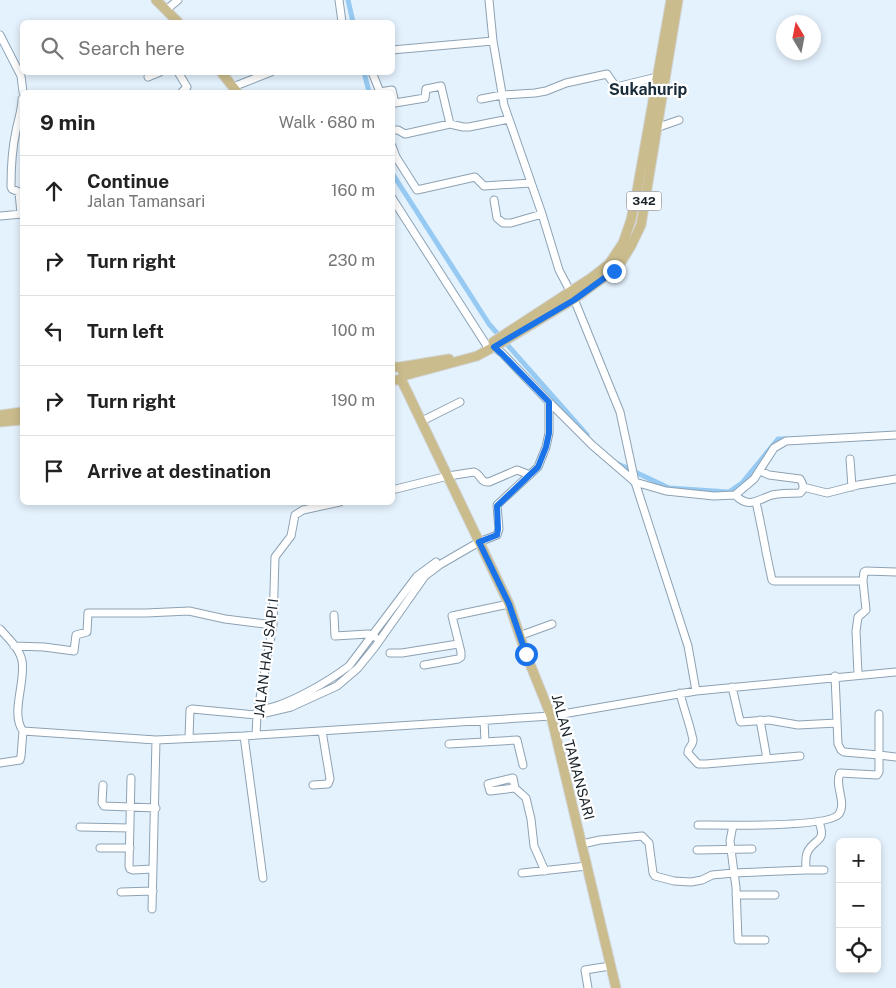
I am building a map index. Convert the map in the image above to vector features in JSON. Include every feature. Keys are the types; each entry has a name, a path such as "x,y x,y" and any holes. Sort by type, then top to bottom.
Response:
{"main road":[{"path":"156,0 176,20"},
{"name":"342","path":"396,372 466,355 492,345 572,295 614,264 631,246 640,225 644,173 671,0"},
{"name":"342","path":"644,173 656,128 660,72 678,0"},
{"path":"223,75 235,90"},
{"name":"JALAN TAMANSARI","path":"396,372 422,421 509,604 519,636 550,716 616,988"},
{"path":"0,415 20,412"},
{"path":"0,422 20,420"}],"street":[{"path":"166,10 178,0"},
{"path":"338,0 342,20"},
{"path":"489,0 493,41 502,95 509,119 559,270 572,295 620,412 635,480 688,646 696,691"},
{"path":"0,35 20,74"},
{"path":"395,50 493,41"},
{"path":"481,99 502,95 535,93 566,83 607,74 616,87 660,72"},
{"path":"20,75 23,90"},
{"path":"148,77 153,75"},
{"path":"180,75 187,87 184,90"},
{"path":"235,90 265,75"},
{"path":"373,75 379,90"},
{"path":"395,102 425,98 426,89 441,86 450,124"},
{"path":"20,117 11,162 11,186 12,189 19,192 20,199"},
{"path":"395,130 405,134 450,124 468,127 509,119"},
{"path":"656,128 679,120"},
{"path":"395,154 417,190 475,177 484,186 531,183"},
{"path":"494,200 496,216 503,223 511,223 542,214"},
{"path":"395,202 492,345 592,445 635,480 666,491 714,496 735,495 747,486 760,471 774,448 786,440 896,435"},
{"path":"0,216 20,214"},
{"path":"422,421 460,402"},
{"path":"258,712 289,701 340,672 355,659 417,576 426,568 478,540 497,535 497,506 538,467 546,447 549,433 549,402"},
{"path":"850,459 852,487"},
{"path":"395,489 448,476 476,473 484,482 489,482 517,470 530,475"},
{"path":"735,495 743,501 756,502 772,495 800,493 803,487 800,479 769,475 760,471"},
{"path":"803,487 827,493 896,478"},
{"path":"756,502 772,580 863,581"},
{"name":"JALAN HAJI SAPI I","path":"256,735 258,712 273,625 275,557 291,536 295,515 303,510 326,505"},
{"path":"189,738 190,710 192,709 258,712 291,706 336,686 358,668 393,623 425,576 478,540"},
{"path":"858,674 856,631 858,617 866,610 864,572 896,572"},
{"path":"424,664 461,657 452,616 509,604"},
{"path":"14,646 74,651 76,635 87,632 88,613 189,611 273,625"},
{"path":"334,616 335,636 373,634"},
{"path":"519,636 552,624"},
{"path":"0,629 18,651 22,662 19,722 23,731 22,756 20,760 0,763"},
{"path":"373,634 378,643"},
{"path":"390,653 402,653 458,644"},
{"path":"23,731 156,740 550,716 696,691 836,676 896,672"},
{"path":"836,676 838,744 841,750 844,752 896,757"},
{"path":"732,687 740,721 760,720 798,725 837,723"},
{"path":"680,694 693,740 688,753 700,765 800,756"},
{"path":"698,826 819,822 834,818 838,815 842,806 838,778 840,773 876,775 879,772 879,714"},
{"path":"484,720 486,741"},
{"path":"760,720 767,759"},
{"path":"313,785 328,784 330,779 322,731"},
{"path":"244,736 263,878"},
{"path":"152,909 156,808 156,740"},
{"path":"449,744 517,740 523,765"},
{"path":"131,778 130,869 153,869"},
{"path":"103,785 103,806 156,808"},
{"path":"515,788 526,798 531,818 534,846 545,871"},
{"path":"806,870 808,852 822,837 819,822"},
{"path":"733,825 730,850 736,895 738,940 764,940"},
{"path":"80,827 130,828"},
{"path":"582,844 623,837 642,836 650,843 653,873 657,878 691,882 702,880 712,875 734,873 824,870"},
{"path":"100,848 130,848"},
{"path":"697,850 752,849"},
{"path":"522,873 587,866"},
{"path":"121,892 153,891"},
{"path":"736,895 775,895"},
{"path":"588,988 585,970 610,966"}],"waterway":[{"path":"348,0 353,20"},
{"path":"365,75 368,90"},
{"path":"395,178 489,324 587,435"},
{"path":"616,463 669,488 729,492 742,483 778,439 788,439"}],"district":[{"name":"Sukahurip","path":"648,89"}],"route":[{"path":"526,654 509,604 479,542 497,535 497,506 538,467 549,433 549,402 494,347 574,300 614,271"}]}
